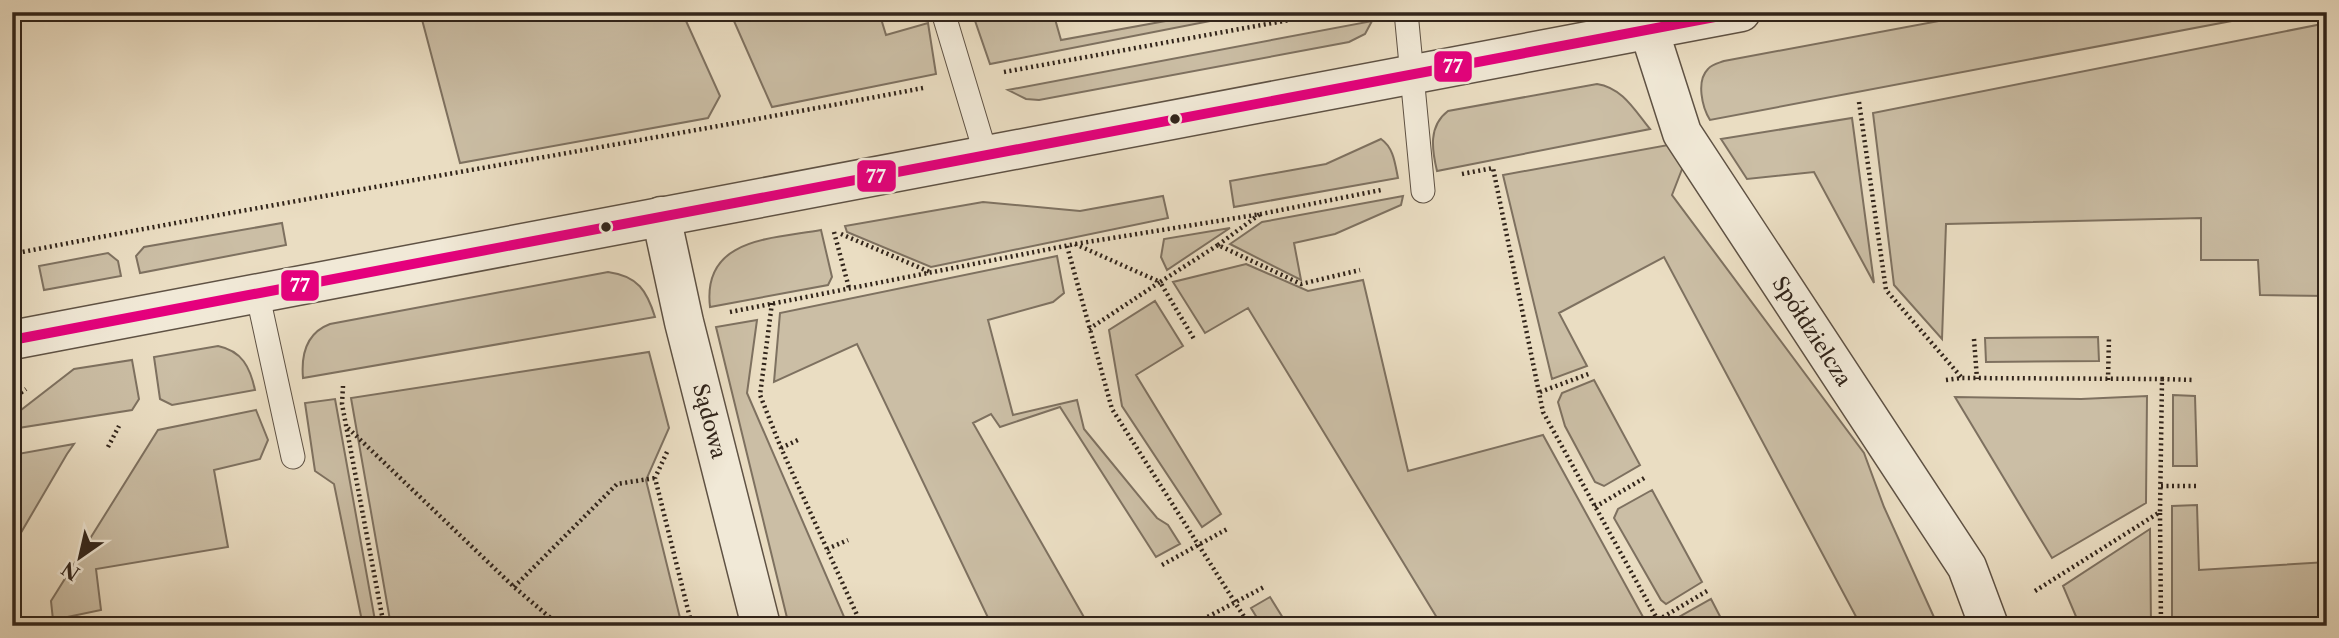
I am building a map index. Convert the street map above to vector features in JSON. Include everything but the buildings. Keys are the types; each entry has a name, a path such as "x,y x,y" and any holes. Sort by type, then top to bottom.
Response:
{"street":[{"path":"12,340 1741,12"},
{"name":"Spółdzielcza","path":"1649,30 1682,133 1967,567 1989,626"},
{"name":"Sądowa","path":"661,216 684,322 761,626"}],"lane":[{"path":"943,12 986,155"},
{"path":"1406,12 1422,187"},
{"path":"257,292 293,457"}],"path":[{"path":"12,254 269,204 740,122 1296,15 1334,12"},
{"path":"1859,102 1886,290 1962,378"},
{"path":"684,322 1075,244 1422,187 1493,168 1543,412 1660,623 1707,591"},
{"path":"1090,328 1261,214"},
{"path":"849,288 834,232 930,272"},
{"path":"1075,244 1160,282 1194,339"},
{"path":"1218,245 1301,284 1360,270"},
{"path":"1067,246 1112,409 1250,626"},
{"path":"772,303 760,395 781,448 862,626"},
{"path":"2108,380 2109,337"},
{"path":"1974,338 1978,379"},
{"path":"1540,392 1591,373"},
{"path":"2161,626 2162,379"},
{"path":"1945,380 2195,380"},
{"path":"344,386 342,404 384,626"},
{"path":"108,447 119,426"},
{"path":"348,428 514,587 560,626"},
{"path":"781,448 800,439"},
{"path":"672,441 654,478 692,626"},
{"path":"1595,507 1646,477"},
{"path":"514,587 617,484 654,478"},
{"path":"2161,486 2197,486"},
{"path":"2035,591 2160,512"},
{"path":"1162,565 1229,528"},
{"path":"827,549 848,540"},
{"path":"1198,622 1264,587"}],"shaded area":[{"path":"420,12 682,12 720,96 708,118 460,163"},
{"path":"730,12 879,12 886,35 928,23 936,74 772,107"},
{"path":"972,12 1053,12 1061,40 1215,12 1256,12 990,64"},
{"path":"1987,12 2279,12 1710,120 1705,108 1702,80 1708,69 1718,63"},
{"path":"1372,21 1365,34 1349,42 1039,100 1026,99 1008,90"},
{"path":"2327,23 2327,296 2260,295 2258,260 2201,260 2201,218 1946,224 1942,339 1894,285 1873,113"},
{"path":"1597,84 1621,95 1650,129 1437,171 1433,147 1434,131 1448,111"},
{"path":"1852,118 1874,283 1814,172 1747,179 1721,139"},
{"path":"1381,139 1391,152 1398,178 1234,207 1230,181 1326,164"},
{"path":"1668,145 1684,164 1672,195 1864,453 1884,507 1938,626 1861,626 1664,257 1559,313 1587,366 1552,379 1503,175"},
{"path":"1163,196 1168,218 931,267 847,232 845,226 983,202 1080,211"},
{"path":"1403,196 1401,205 1335,234 1294,243 1301,280 1230,244 1262,222"},
{"path":"282,223 286,245 140,273 136,256 144,247"},
{"path":"1230,228 1167,270 1161,257 1164,239"},
{"path":"821,230 832,277 828,285 710,307 710,284 717,267 728,255 762,240"},
{"path":"108,253 118,261 121,276 44,290 39,266"},
{"path":"1057,256 1064,293 1053,302 988,320 1013,415 1077,400 1084,429 1157,518 1168,525 1180,544 1156,557 1060,407 1000,427 991,414 973,423 1089,626 992,626 857,344 774,382 780,313"},
{"path":"1246,264 1308,291 1363,280 1408,471 1543,435 1648,626 1442,626 1248,308 1205,333 1173,282"},
{"path":"608,272 627,277 640,286 655,317 303,378 304,353 310,339 330,324"},
{"path":"1155,301 1183,346 1136,375 1221,514 1202,527 1122,406 1109,330"},
{"path":"757,320 747,393 848,626 789,626 716,327"},
{"path":"2098,337 2099,361 1986,362 1985,338"},
{"path":"218,346 233,352 244,361 255,390 172,405 160,399 154,357"},
{"path":"649,352 669,428 646,480 682,626 521,626 520,623 507,626 391,626 351,398"},
{"path":"132,360 139,399 132,410 12,429 12,417 74,369"},
{"path":"1594,380 1640,465 1604,486 1595,482 1565,426 1558,402 1562,393"},
{"path":"2173,395 2195,396 2197,466 2173,466"},
{"path":"2147,396 2146,503 2052,558 1955,397 2081,399"},
{"path":"335,399 376,626 363,626 334,484 315,471 305,403"},
{"path":"256,410 268,440 260,459 214,470 228,547 96,569 101,610 53,620 51,601 158,430"},
{"path":"74,444 67,454 12,548 12,455"},
{"path":"1652,490 1702,582 1666,604 1661,600 1614,518 1618,509"},
{"path":"2197,505 2199,570 2327,562 2327,626 2172,626 2172,506"},
{"path":"2150,529 2151,626 2080,626 2063,586"},
{"path":"1270,597 1288,626 1262,626 1251,608"},
{"path":"1711,599 1725,626 1676,626 1679,617"}],"transit line":[{"name":"77","path":"12,340 1741,12"}]}
